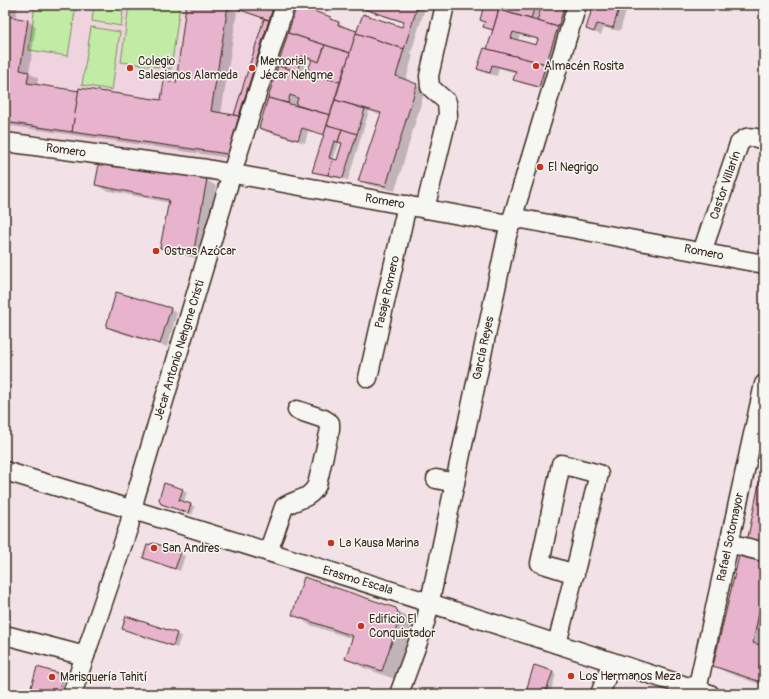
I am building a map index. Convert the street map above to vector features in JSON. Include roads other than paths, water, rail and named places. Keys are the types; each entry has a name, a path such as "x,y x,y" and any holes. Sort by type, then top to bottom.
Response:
{"street":[{"name":"Jécar Antonio Nehgme Cristi","path":"72,694 129,526 132,509 232,173 285,5"},
{"path":"425,209 448,115 447,102 430,87 429,76 445,5"},
{"name":"García Reyes","path":"399,694 422,633 430,602 511,221 577,5"},
{"name":"Castor Villarín","path":"702,252 739,144 745,138 749,137 764,140"},
{"name":"Romero","path":"5,142 232,173 503,223 522,219 764,264"},
{"name":"Pasaje Romero","path":"368,378 407,205"},
{"name":"Rafael Sotomayor","path":"704,692 729,543 764,384"},
{"path":"268,552 284,507 290,502 308,497 314,492 330,429 330,423 324,419 297,410"},
{"path":"557,644 599,474 561,464 540,563 574,574"},
{"name":"Erasmo Escala","path":"5,471 430,602 704,692"},
{"path":"436,479 455,483"},
{"path":"729,543 764,552"},
{"path":"5,635 85,656"},
{"path":"600,694 612,662"}],"place":[{"name":"Almacén Rosita","path":"536,66"},
{"name":"Colegio Salesianos Alameda","path":"130,68"},
{"name":"Memorial Jécar Nehgme","path":"252,68"},
{"name":"El Negrigo","path":"540,167"},
{"name":"Ostras Azócar","path":"156,251"},
{"name":"La Kausa Marina","path":"331,543"},
{"name":"San Andres","path":"154,548"},
{"name":"Edificio El Conquistador","path":"361,626"},
{"name":"Los Hermanos Meza","path":"571,676"},
{"name":"Marisquería Tahití","path":"52,677"}]}
